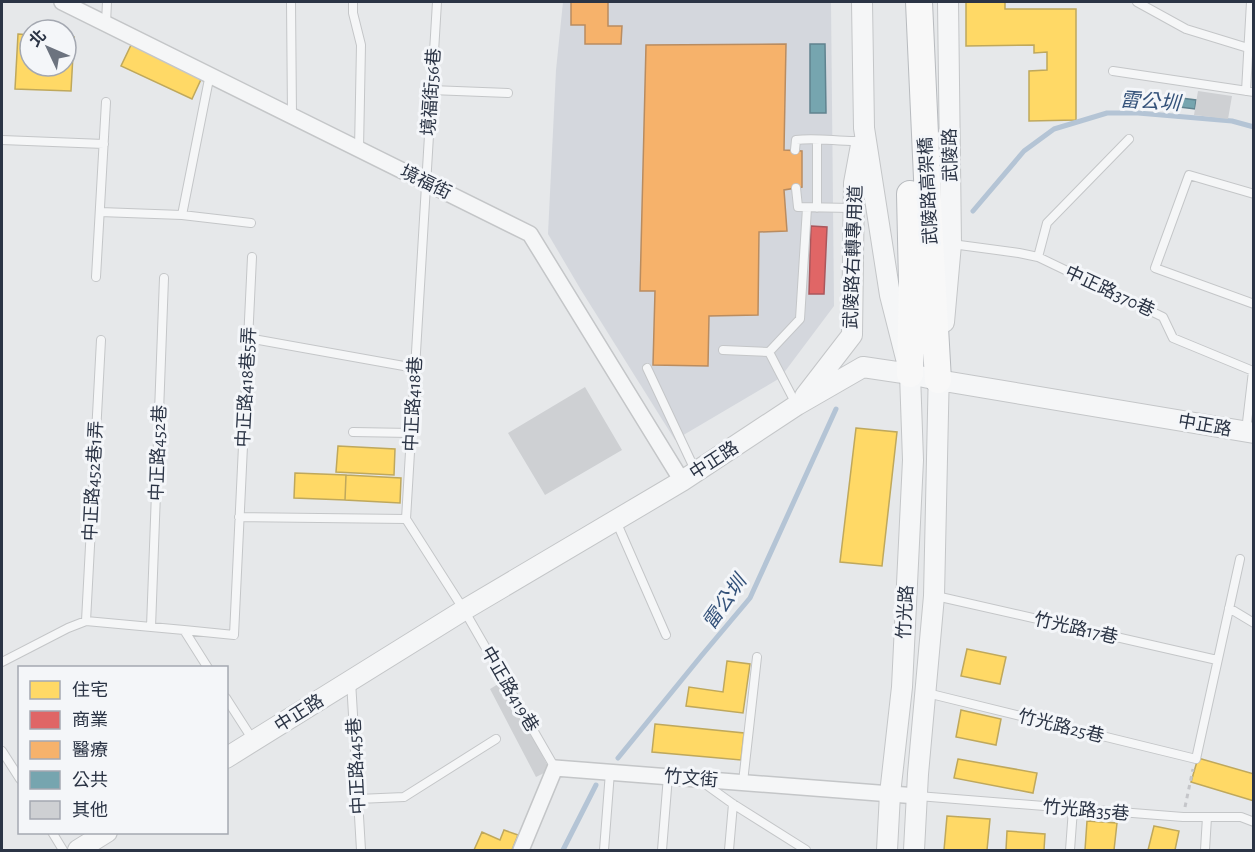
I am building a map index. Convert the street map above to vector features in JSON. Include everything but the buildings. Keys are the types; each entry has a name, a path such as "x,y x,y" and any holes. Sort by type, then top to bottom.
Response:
{"highway":[{"name":"武陵路高架橋","path":"904,2 912,283 910,374"},
{"name":"武陵路高架橋","path":"919,2 938,380"}],"street":[{"name":"境福街","path":"62,2 530,234 689,476"},
{"path":"862,2 863,135 890,295 910,374"},
{"name":"武陵路","path":"938,380 951,244 948,2"},
{"name":"武陵路右轉專用道","path":"797,405 852,335 854,183 863,135"},
{"name":"中正路","path":"228,757 464,610 689,476 797,405 863,367 1250,433"},
{"name":"竹光路","path":"887,850 890,794 902,687 913,460 910,374"},
{"name":"竹光路","path":"914,850 934,596 938,380"},
{"path":"521,850 555,768"},
{"name":"竹文街","path":"555,768 917,796"},
{"path":"78,850 104,834"}],"lane":[{"path":"106,23 107,2"},
{"path":"291,2 292,116"},
{"path":"353,2 353,13 361,45 359,149"},
{"name":"境福街56巷","path":"426,182 437,2"},
{"path":"1137,2 1186,29 1248,48"},
{"path":"1113,71 1250,92 1248,48 1251,2"},
{"path":"182,215 210,74"},
{"path":"431,90 508,93"},
{"path":"96,277 106,102"},
{"path":"795,150 796,140 863,135"},
{"path":"1038,257 1047,223 1129,138"},
{"path":"2,140 104,144"},
{"path":"817,140 817,208"},
{"path":"1254,194 1189,174 1155,268 1254,304"},
{"name":"中正路418巷","path":"406,519 426,182"},
{"path":"796,188 798,207 854,208"},
{"path":"723,350 769,352 800,319 807,208"},
{"path":"100,212 182,215 251,223"},
{"name":"中正路370巷","path":"951,244 1038,257 1163,316 1173,338 1253,371"},
{"name":"中正路418巷5弄","path":"184,630 234,635 252,257"},
{"name":"中正路452巷","path":"151,627 164,278"},
{"path":"248,338 415,368"},
{"name":"中正路452巷1弄","path":"86,621 101,340"},
{"path":"769,352 797,405"},
{"path":"647,368 689,476"},
{"path":"1250,433 1253,371"},
{"path":"353,432 411,433"},
{"path":"239,517 406,519 464,610"},
{"path":"616,520 666,635"},
{"path":"1196,759 1240,559"},
{"name":"竹光路17巷","path":"934,596 1217,660"},
{"path":"1229,608 1254,623"},
{"name":"中正路419巷","path":"464,610 555,768"},
{"path":"2,662 86,621 184,630 206,666"},
{"path":"743,783 757,657"},
{"name":"中正路445巷","path":"351,681 362,850"},
{"name":"竹光路25巷","path":"925,692 1196,759"},
{"path":"228,701 254,741"},
{"path":"358,799 404,797 496,739"},
{"path":"2,751 18,776"},
{"path":"604,850 610,772"},
{"path":"662,850 668,776"},
{"path":"697,779 806,850"},
{"name":"竹光路35巷","path":"917,796 1183,817 1241,817 1254,822"},
{"path":"729,850 733,804"},
{"path":"1070,850 1073,808"},
{"path":"1205,850 1207,817"},
{"path":"53,834 63,850"},
{"path":"790,841 790,850"}],"path":[{"path":"1183,817 1196,759"}],"shaded area":[{"path":"563,2 831,2 834,306 780,378 675,440 548,234 556,70"}],"waterway":[{"name":"雷公圳","path":"973,211 1024,151 1054,129 1107,113 1138,113 1232,121 1254,127"},
{"name":"雷公圳","path":"618,758 750,598 836,409"},
{"name":"雷公圳","path":"563,850 596,785"}]}
